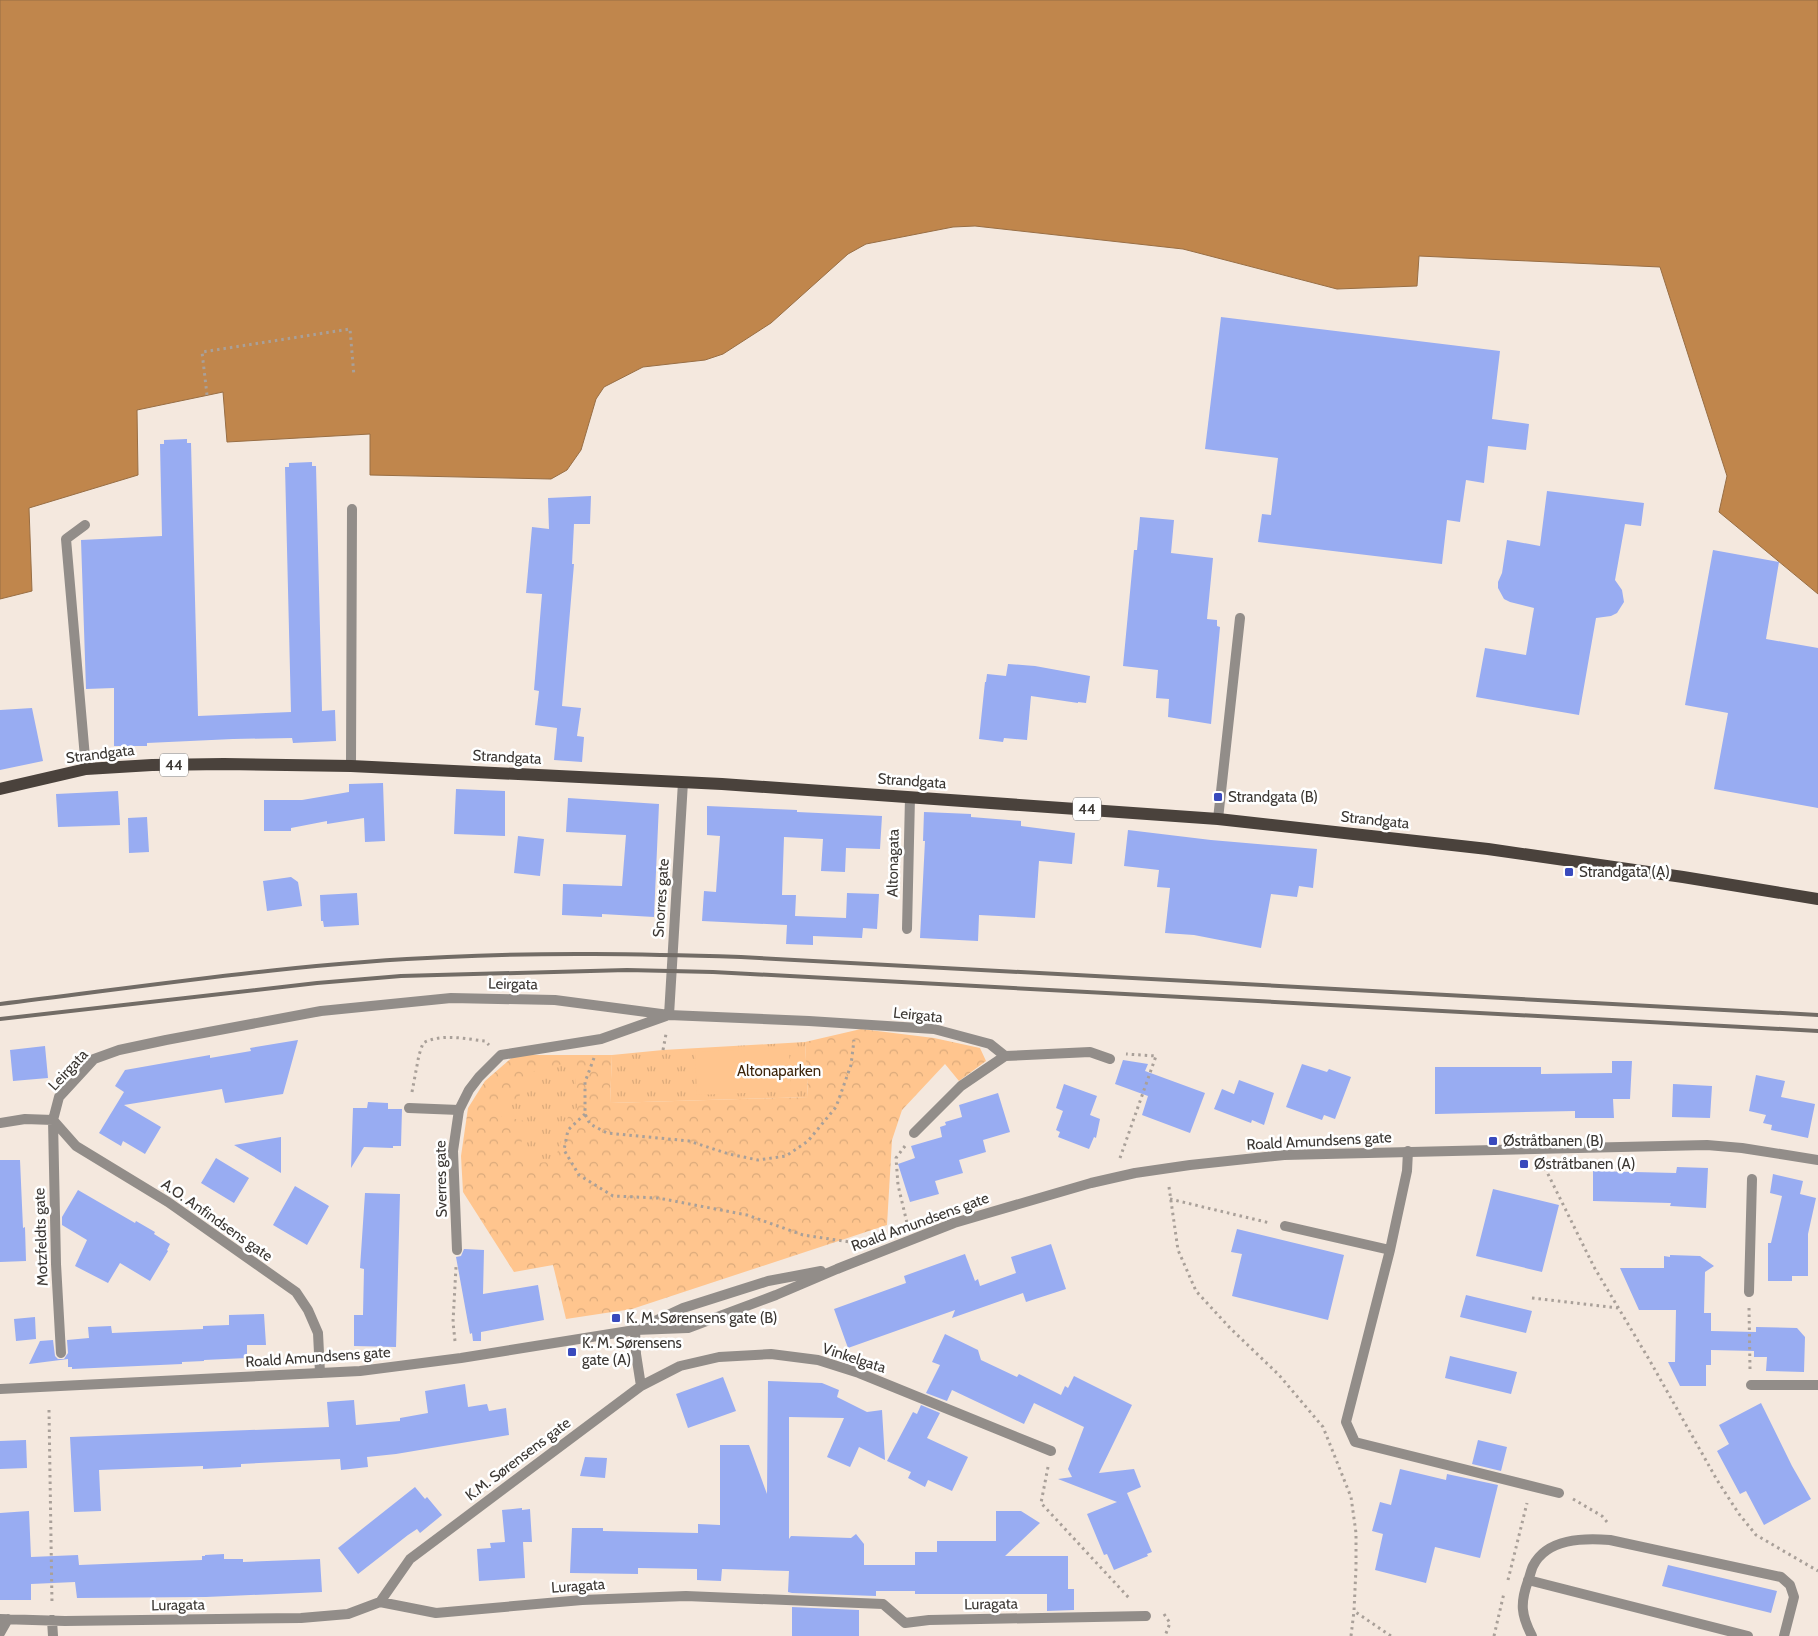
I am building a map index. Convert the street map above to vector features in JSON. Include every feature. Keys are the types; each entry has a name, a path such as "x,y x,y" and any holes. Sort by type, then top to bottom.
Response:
{"main road":[{"name":"Strandgata","path":"0,790 86,769 170,765 351,766 683,782 1218,819 1488,849 1683,877 1818,899"}],"street":[{"path":"351,766 352,509"},
{"path":"85,525 66,539 86,769"},
{"path":"1218,819 1240,618"},
{"name":"Snorres gate","path":"669,1015 683,782"},
{"name":"Altonagata","path":"907,929 910,797"},
{"name":"Leirgata","path":"54,1120 59,1097 94,1060 119,1050 321,1011 451,998 555,1000 669,1015 855,1024 934,1030 990,1044 1005,1056"},
{"path":"501,1055 601,1039 669,1015"},
{"path":"914,1133 961,1086 1005,1056 1090,1052 1110,1059"},
{"name":"Sverres gate","path":"457,1250 454,1151 459,1110 469,1090 501,1055"},
{"path":"409,1108 459,1110"},
{"path":"0,1123 25,1119 54,1120"},
{"name":"Motzfeldts gate","path":"54,1120 56,1264 61,1353"},
{"name":"A.O. Anfindsens gate","path":"54,1120 76,1146 168,1202 296,1292 308,1310 318,1333 320,1373"},
{"name":"Roald Amundsens gate","path":"0,1389 360,1371 460,1358 636,1330 688,1328 776,1295 836,1269 954,1223 1036,1198 1135,1173 1190,1165 1284,1155 1707,1145 1742,1148 1818,1160"},
{"path":"1408,1151 1406,1171 1390,1250 1346,1422 1355,1442 1559,1493"},
{"path":"1749,1292 1752,1179"},
{"path":"1285,1226 1390,1250"},
{"name":"Roald Amundsens gate","path":"636,1330 684,1308 768,1281 836,1269"},
{"path":"636,1330 636,1354 641,1386"},
{"name":"Vinkelgata","path":"641,1386 680,1366 720,1357 771,1354 818,1360 867,1376 1051,1451"},
{"path":"1751,1384 1818,1385"},
{"name":"K.M. Sørensens gate","path":"380,1602 410,1559 641,1386"},
{"path":"1532,1636 1526,1624 1522,1607 1524,1593 1533,1565 1540,1556 1553,1547 1583,1538 1610,1540 1781,1577 1790,1585 1794,1597 1784,1636"},
{"path":"1528,1580 1748,1636"},
{"name":"Luragata","path":"0,1633 4,1619 301,1618 348,1614 380,1602 436,1613 582,1600 686,1596 883,1604 905,1624 929,1620 1146,1616"},
{"path":"52,1620 53,1636"}],"path":[{"path":"207,395 202,352 350,329 354,376"},
{"path":"601,1039 585,1082 585,1114 590,1124 606,1132 689,1141 728,1154 758,1160 786,1156 808,1141 836,1107 851,1065 855,1024"},
{"path":"409,1108 423,1043 446,1037 485,1041 501,1055"},
{"path":"1090,1052 1156,1056 1120,1158"},
{"path":"585,1114 568,1130 564,1150 579,1174 613,1196 658,1198 747,1216 803,1235 850,1242"},
{"path":"907,1223 898,1185 896,1158 914,1133"},
{"path":"1545,1168 1594,1267 1717,1480 1739,1514 1756,1535 1818,1571"},
{"path":"1169,1187 1178,1250 1196,1291 1230,1328 1279,1375 1322,1427 1351,1498 1356,1534 1354,1611 1351,1636"},
{"path":"1170,1199 1285,1226"},
{"path":"456,1342 454,1322 457,1250"},
{"path":"1749,1292 1751,1384"},
{"path":"1532,1298 1618,1308"},
{"path":"48,1410 52,1620"},
{"path":"1051,1451 1041,1503 1146,1616"},
{"path":"1494,1636 1531,1486"},
{"path":"1559,1493 1579,1501 1602,1516 1608,1523 1610,1540"},
{"path":"1354,1611 1391,1636"}],"green space":[{"path":"861,1029 934,1038 980,1048 986,1061 959,1081 945,1064 902,1110 892,1140 887,1225 632,1309 566,1319 553,1265 514,1272 463,1192 461,1156 468,1108 485,1081 515,1055 612,1055 610,1103 808,1097 805,1042"},
{"name":"Altonaparken","path":"805,1042 808,1097 610,1103 612,1055 663,1050"},
{"path":"789,1048 791,1091 697,1095 695,1052"},
{"path":"570,1061 574,1067 578,1106 567,1119 560,1147 551,1162 532,1163 521,1158 521,1143 529,1122 492,1114 494,1106 518,1102 524,1079 530,1073 546,1066 554,1067"}],"shaded area":[{"path":"0,0 1818,0 1818,594 1719,512 1727,476 1660,267 1419,256 1417,286 1337,289 1183,249 975,226 953,227 866,244 848,254 771,323 723,354 705,360 643,367 604,387 596,399 581,450 567,470 551,479 370,475 370,434 227,442 223,392 137,410 138,475 29,508 32,591 0,599"}],"building":[{"path":"1221,317 1500,351 1492,419 1529,424 1526,450 1488,446 1484,483 1466,480 1460,522 1447,520 1442,564 1258,542 1262,514 1271,515 1278,458 1205,449"},
{"path":"187,439 187,443 191,443 198,716 291,712 285,467 289,467 289,463 312,462 312,466 316,466 322,711 335,710 336,741 293,743 292,738 233,739 147,743 147,746 114,746 114,688 86,689 81,540 162,536 160,444 164,444 164,440"},
{"path":"1547,491 1644,503 1641,526 1625,524 1615,580 1622,590 1624,602 1617,613 1611,616 1596,618 1579,715 1476,697 1485,648 1526,655 1534,608 1504,599 1498,588 1498,582 1502,573 1507,540 1540,546"},
{"path":"591,496 590,524 574,524 572,564 574,564 562,706 581,708 577,736 584,737 582,762 554,760 557,728 535,725 539,691 534,690 542,594 526,593 532,527 549,529 548,498"},
{"path":"1140,517 1174,520 1171,553 1213,558 1207,619 1217,620 1217,626 1220,627 1211,724 1168,717 1169,699 1156,698 1158,670 1123,666 1134,550 1137,550"},
{"path":"1713,550 1779,562 1766,639 1818,648 1818,808 1714,789 1728,713 1685,705"},
{"path":"1008,664 1035,666 1090,676 1086,703 1031,696 1027,740 1004,738 1003,742 979,739 987,674 1006,676"},
{"path":"32,708 43,761 0,770 0,710"},
{"path":"383,783 385,841 365,842 364,818 327,824 327,821 291,828 291,831 264,831 264,800 302,800 349,792 349,784"},
{"path":"456,789 505,791 505,836 454,834"},
{"path":"118,791 120,825 58,827 56,794"},
{"path":"568,798 659,804 654,917 602,914 602,917 562,915 563,884 622,886 626,835 566,832"},
{"path":"707,806 882,816 880,849 846,848 845,872 821,871 823,839 784,837 782,895 796,895 795,916 846,918 847,893 879,894 877,929 863,928 862,938 813,936 813,945 786,944 787,925 702,921 704,891 716,892 720,836 707,835"},
{"path":"924,812 971,814 971,817 1021,821 1021,826 1075,833 1072,864 1039,861 1035,918 979,915 978,941 920,938 925,841 923,841"},
{"path":"147,817 149,852 129,853 128,818"},
{"path":"1128,830 1211,840 1317,849 1313,888 1299,886 1297,897 1271,894 1261,948 1194,935 1165,933 1170,888 1157,887 1159,870 1124,866"},
{"path":"518,836 544,839 540,876 514,873"},
{"path":"291,877 298,882 302,906 267,911 263,881"},
{"path":"357,893 359,925 324,927 323,921 321,921 320,895"},
{"path":"298,1040 283,1094 225,1103 222,1089 124,1105 161,1127 145,1154 123,1141 121,1146 99,1133 124,1092 115,1086 125,1070 210,1055 210,1058 251,1051 250,1048"},
{"path":"45,1046 48,1078 13,1081 10,1050"},
{"path":"1123,1060 1148,1064 1145,1071 1205,1093 1190,1133 1142,1115 1148,1096 1115,1084"},
{"path":"1612,1061 1632,1061 1630,1099 1613,1099 1614,1118 1575,1118 1575,1111 1435,1114 1435,1067 1541,1067 1541,1074 1612,1073"},
{"path":"1302,1064 1327,1072 1329,1069 1351,1077 1335,1119 1324,1115 1322,1120 1286,1107"},
{"path":"1756,1075 1785,1081 1781,1097 1815,1104 1808,1138 1771,1130 1772,1125 1763,1123 1766,1115 1749,1111"},
{"path":"1239,1080 1274,1093 1264,1125 1252,1120 1251,1123 1214,1109 1222,1089 1234,1094"},
{"path":"1064,1084 1097,1096 1090,1115 1100,1119 1096,1138 1094,1137 1089,1149 1058,1137 1060,1132 1056,1130 1063,1111 1056,1108"},
{"path":"1673,1084 1712,1086 1710,1118 1672,1117"},
{"path":"998,1093 1010,1132 983,1140 986,1152 959,1160 963,1173 935,1181 939,1194 910,1202 898,1164 915,1158 911,1146 942,1137 940,1127 946,1125 945,1122 962,1117 959,1105"},
{"path":"368,1102 388,1103 388,1109 402,1109 401,1146 393,1146 393,1148 364,1147 351,1168 353,1108 367,1108"},
{"path":"281,1137 281,1173 234,1145"},
{"path":"216,1158 249,1178 234,1203 201,1183"},
{"path":"0,1160 20,1160 26,1261 0,1262"},
{"path":"1677,1167 1708,1168 1706,1208 1670,1206 1671,1203 1593,1201 1593,1171 1676,1173"},
{"path":"1773,1174 1803,1181 1800,1194 1816,1198 1808,1234 1808,1276 1792,1276 1792,1281 1768,1281 1768,1243 1771,1243 1782,1196 1770,1193"},
{"path":"295,1186 329,1206 307,1245 273,1225"},
{"path":"1493,1189 1559,1205 1542,1272 1476,1256"},
{"path":"78,1190 135,1223 136,1221 155,1232 154,1234 170,1244 168,1251 150,1281 120,1263 108,1283 75,1266 87,1240 62,1225 62,1217"},
{"path":"365,1193 400,1194 396,1347 354,1346 354,1315 363,1315 364,1269 360,1268"},
{"path":"1237,1229 1344,1255 1328,1320 1232,1296 1242,1254 1231,1252"},
{"path":"1051,1244 1066,1289 1026,1302 1023,1293 952,1318 955,1310 848,1348 834,1309 906,1283 904,1276 965,1254 975,1281 978,1279 980,1286 1016,1273 1011,1257"},
{"path":"464,1249 484,1250 483,1294 538,1285 544,1320 481,1332 481,1341 473,1341 472,1333 470,1334 456,1257 461,1256"},
{"path":"1670,1255 1700,1256 1714,1266 1705,1272 1704,1313 1711,1313 1711,1331 1756,1332 1756,1327 1797,1328 1805,1337 1804,1372 1766,1371 1767,1357 1754,1357 1754,1351 1711,1350 1711,1365 1706,1365 1706,1386 1680,1386 1668,1362 1675,1362 1676,1310 1639,1310 1620,1268 1664,1268 1664,1256 1670,1257"},
{"path":"1466,1295 1532,1311 1526,1333 1460,1317"},
{"path":"264,1314 266,1345 247,1345 247,1358 182,1362 182,1364 72,1369 72,1367 68,1367 68,1359 29,1364 40,1341 53,1340 55,1356 58,1359 64,1359 68,1353 67,1340 89,1338 88,1327 111,1326 112,1333 203,1329 203,1326 229,1325 229,1315"},
{"path":"35,1317 36,1339 16,1341 14,1319"},
{"path":"945,1334 978,1350 981,1360 1017,1377 1019,1374 1061,1395 1065,1386 1068,1388 1074,1376 1132,1405 1099,1473 1134,1469 1141,1487 1127,1493 1152,1552 1147,1554 1148,1556 1114,1570 1107,1554 1104,1555 1087,1514 1117,1502 1058,1479 1072,1477 1068,1469 1084,1427 1034,1403 1024,1424 952,1390 947,1401 926,1393 940,1365 932,1362"},
{"path":"1450,1356 1517,1372 1511,1394 1445,1378"},
{"path":"723,1377 736,1411 688,1428 676,1394"},
{"path":"768,1381 822,1383 839,1390 837,1397 867,1412 882,1410 885,1460 859,1447 850,1467 827,1457 844,1418 789,1417 789,1539 791,1536 851,1538 856,1534 864,1544 864,1565 915,1565 915,1552 937,1552 937,1541 996,1541 996,1511 1021,1511 1040,1523 1005,1556 1068,1556 1068,1589 1074,1589 1074,1610 1047,1611 1047,1594 915,1594 915,1591 876,1591 876,1596 792,1593 788,1592 789,1571 722,1569 721,1581 697,1580 697,1569 638,1568 638,1574 570,1573 572,1528 603,1528 603,1531 698,1533 698,1524 720,1525 720,1445 749,1445 767,1494"},
{"path":"465,1384 468,1407 487,1404 489,1411 506,1408 509,1435 367,1457 368,1467 341,1470 340,1459 241,1464 241,1467 203,1469 203,1466 99,1470 101,1511 74,1512 70,1437 329,1427 327,1402 354,1400 356,1425 400,1421 400,1418 428,1413 425,1391"},
{"path":"1761,1403 1792,1466 1811,1499 1764,1525 1746,1491 1740,1494 1717,1451 1729,1444 1719,1425"},
{"path":"921,1405 940,1413 927,1438 968,1457 952,1491 928,1480 925,1487 908,1478 911,1472 887,1461 913,1412 917,1414"},
{"path":"26,1440 27,1468 0,1469 0,1441"},
{"path":"1478,1440 1507,1447 1501,1471 1472,1464"},
{"path":"585,1457 607,1458 605,1478 580,1476"},
{"path":"1400,1469 1446,1480 1447,1474 1498,1485 1480,1558 1435,1547 1426,1583 1375,1570 1383,1534 1372,1531 1380,1502 1391,1505"},
{"path":"415,1487 425,1499 427,1497 442,1515 420,1533 417,1529 408,1535 358,1574 338,1548"},
{"path":"522,1508 522,1510 530,1509 532,1542 523,1542 525,1578 479,1581 477,1549 491,1548 490,1543 505,1542 502,1510"},
{"path":"29,1511 31,1557 78,1555 79,1565 202,1560 202,1556 205,1555 224,1554 224,1559 243,1559 243,1562 320,1559 322,1592 206,1597 77,1598 75,1582 31,1584 31,1600 0,1600 0,1513"},
{"path":"1668,1565 1777,1591 1771,1613 1662,1586"},
{"path":"792,1607 859,1610 859,1636 792,1636"}],"railway":[{"path":"0,1004 335,964 484,955 594,954 741,957 1818,1015"},
{"path":"0,1019 317,983 401,976 627,970 713,972 1818,1031"}],"place":[{"name":"Strandgata (B)","path":"1218,797"},
{"name":"Strandgata (A)","path":"1569,872"},
{"name":"Østråtbanen (B)","path":"1493,1141"},
{"name":"Østråtbanen (A)","path":"1524,1164"},
{"name":"K. M. Sørensens gate (B)","path":"616,1318"},
{"name":"K. M. Sørensens gate (A)","path":"572,1352"}]}
